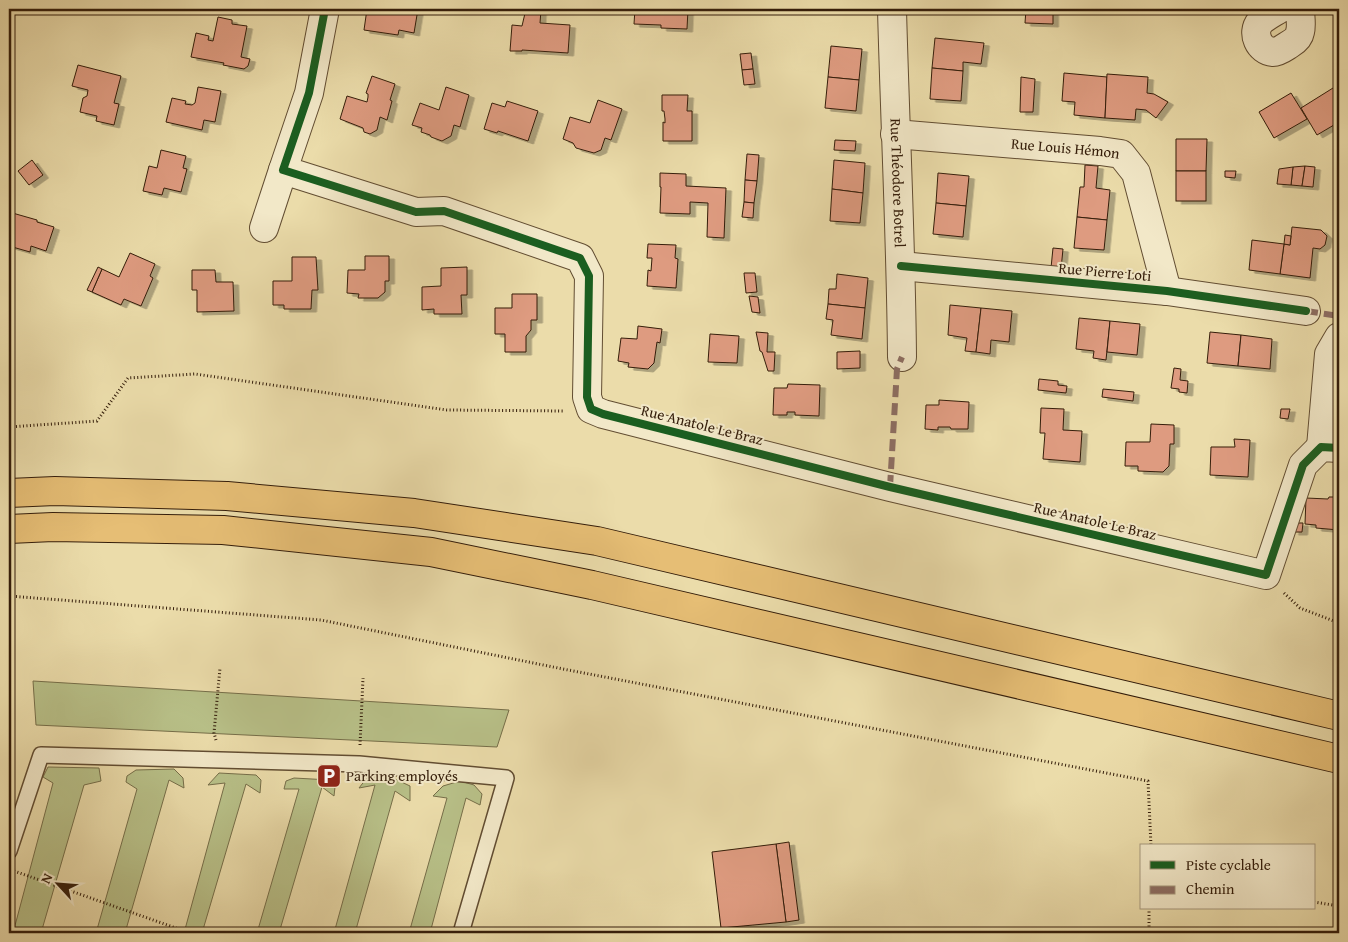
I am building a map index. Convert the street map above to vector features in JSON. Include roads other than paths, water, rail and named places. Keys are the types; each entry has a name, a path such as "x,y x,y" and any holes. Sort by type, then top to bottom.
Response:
{"highway":[{"path":"9,493 54,491 227,496 414,513 597,541 1339,716"},
{"path":"9,528 223,530 431,552 592,585 1339,759"}],"street":[{"path":"264,228 309,94 325,9"},
{"name":"Rue Théodore Botrel","path":"892,9 901,266 902,357"},
{"path":"1279,9 1261,21 1256,30 1259,44 1272,52 1279,51 1297,39 1300,32 1300,9"},
{"name":"Rue Louis Hémon","path":"895,134 1121,154 1136,172 1167,291"},
{"name":"Rue Anatole Le Braz","path":"284,170 416,212 444,211 580,258 589,276 587,397 591,409 603,414 890,487 1266,575 1302,464 1330,448"},
{"name":"Rue Pierre Loti","path":"901,266 1167,291 1306,310"},
{"path":"1330,448 1329,354 1339,337"}],"lane":[{"path":"9,851 40,755 359,764 506,778 461,933"}],"place":[{"name":"Parking employés","path":"329,776"}]}
